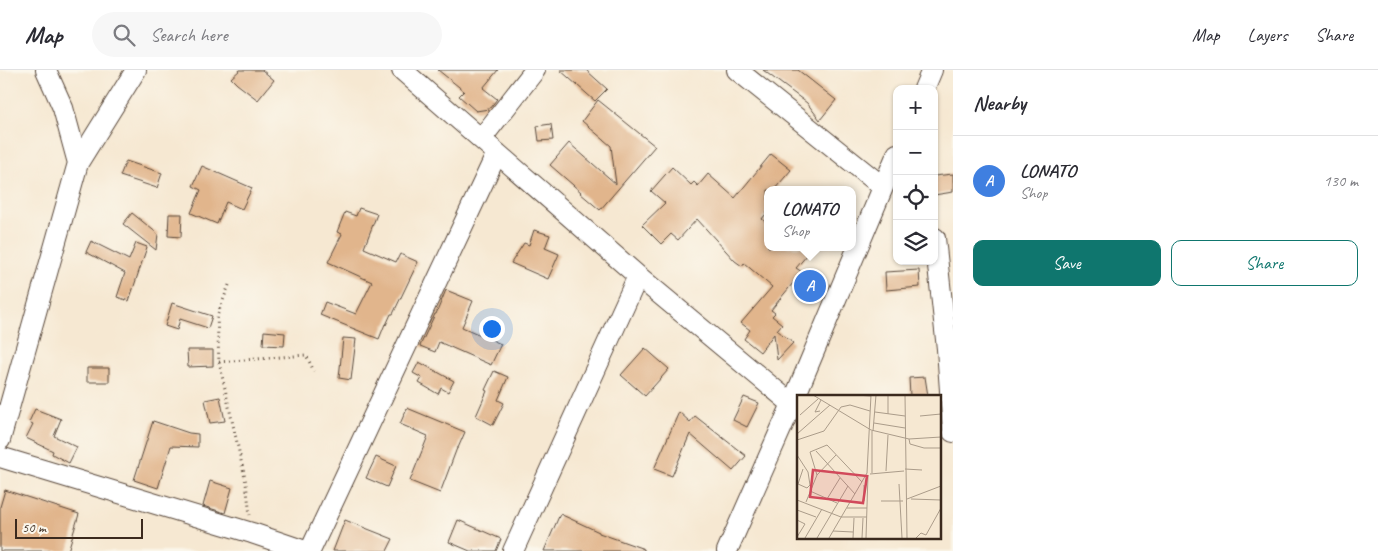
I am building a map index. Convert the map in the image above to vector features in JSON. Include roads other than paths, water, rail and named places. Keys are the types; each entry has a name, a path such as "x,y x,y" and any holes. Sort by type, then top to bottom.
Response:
{"street":[{"path":"46,70 63,108 78,164"},
{"path":"0,440 78,164 136,70"},
{"path":"402,70 638,276 792,404"},
{"path":"481,139 535,70"},
{"path":"737,70 883,187"},
{"path":"926,85 932,70"},
{"path":"310,551 497,153"},
{"path":"727,551 792,404 893,163"},
{"path":"938,265 953,425"},
{"path":"513,551 638,276"},
{"path":"0,457 306,551"}],"place":[{"name":"LONATO","path":"810,286"}]}
